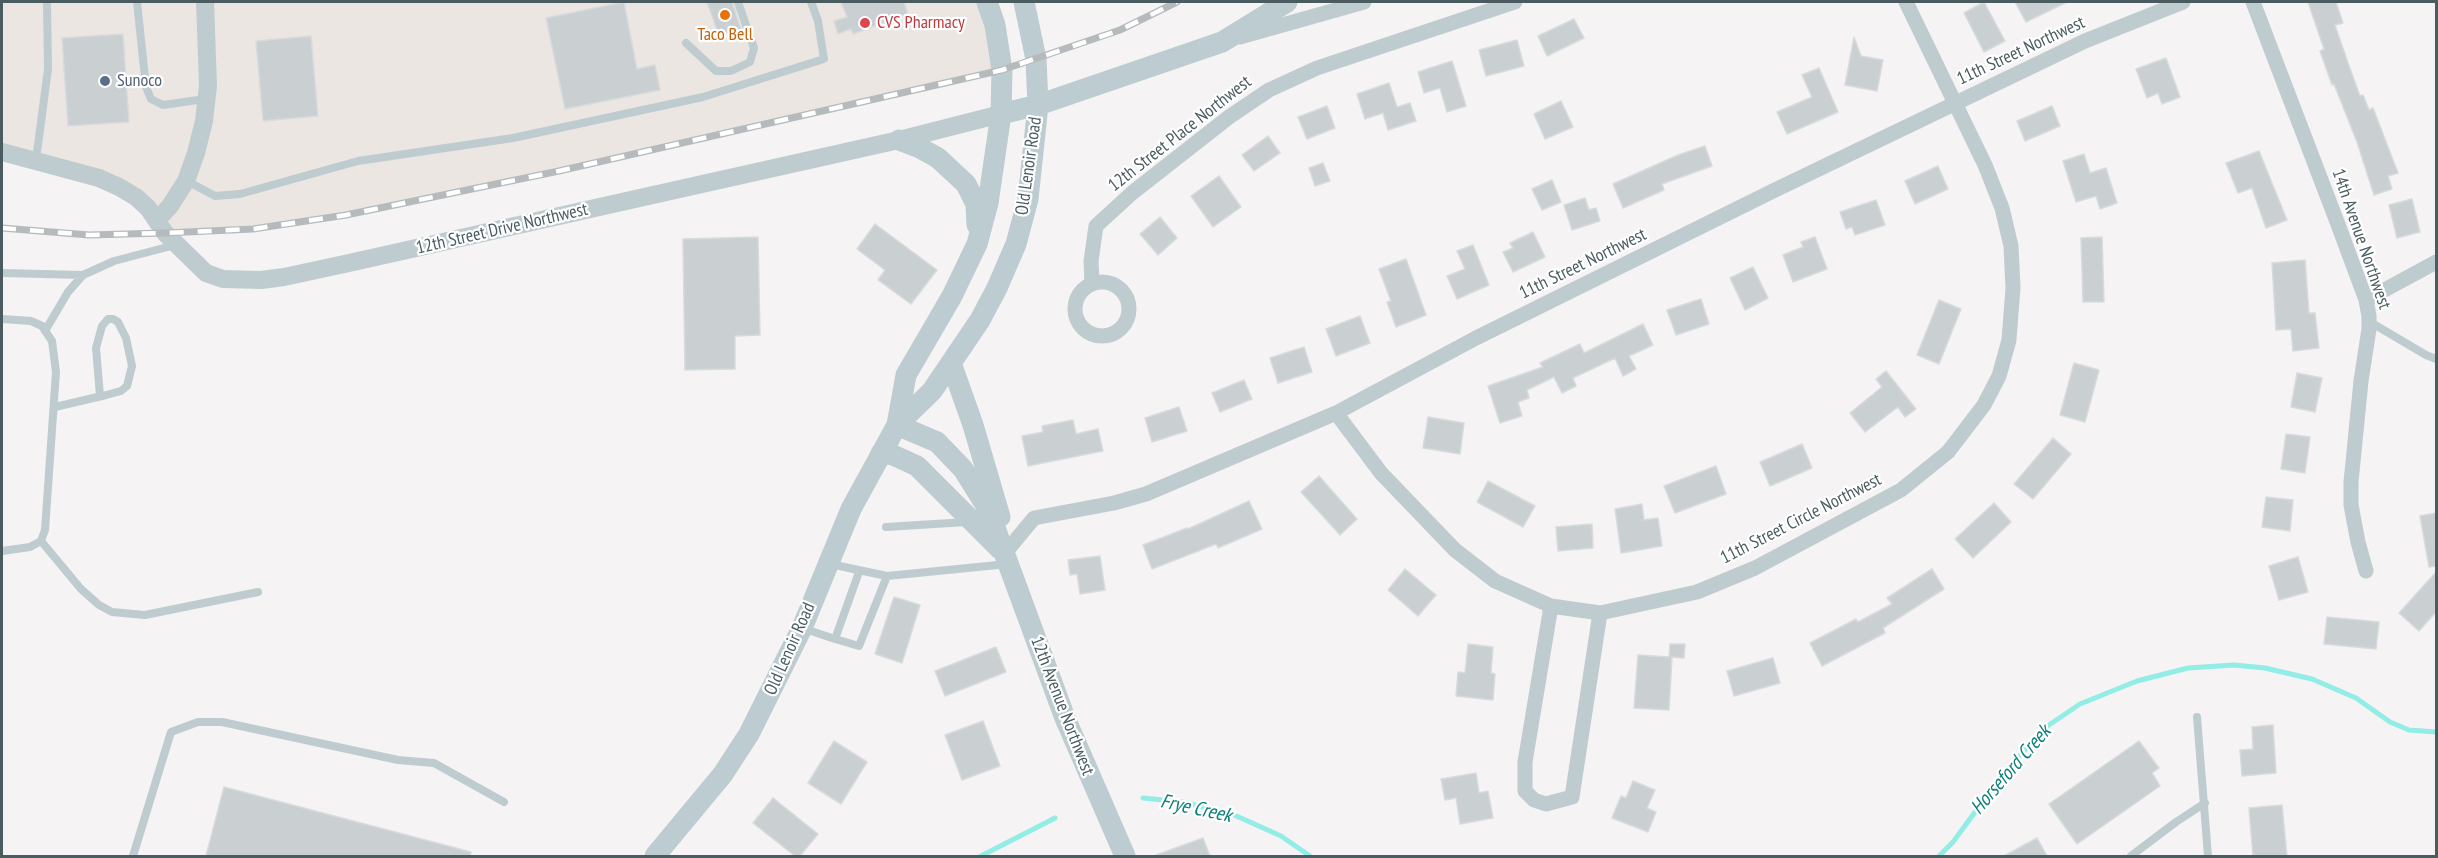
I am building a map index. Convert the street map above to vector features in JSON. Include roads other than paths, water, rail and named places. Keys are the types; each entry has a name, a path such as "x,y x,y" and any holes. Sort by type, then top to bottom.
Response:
{"main road":[{"name":"Old Lenoir Road","path":"897,425 906,375 952,296 977,244 988,203 1001,114 1002,70 995,25 987,2"},
{"path":"1024,2 1036,59 1038,105"},
{"name":"Old Lenoir Road","path":"655,856 723,774 749,734 802,628 851,508 897,425 932,391 980,320 997,288 1016,244 1028,199 1038,105 1222,42 1287,2"},
{"name":"12th Street Drive Northwest","path":"1001,114 1038,105"},
{"path":"899,140 920,147 938,158 966,184 976,204 977,244"},
{"name":"12th Avenue Northwest","path":"951,363 998,506 1007,558"},
{"name":"12th Avenue Northwest","path":"897,425 937,442 963,469 988,509 1065,718 1125,856"},
{"name":"12th Avenue Northwest","path":"882,453 893,455 917,466 1007,558"}],"street":[{"path":"157,220 170,206 186,181 204,121 207,99 205,2"},
{"path":"1222,42 1364,2"},
{"name":"12th Street Place Northwest","path":"1092,283 1091,261 1096,226 1132,193 1237,111 1269,90 1317,68 1515,2"},
{"name":"11th Street Circle Northwest","path":"1336,413 1381,473 1455,550 1495,581 1551,606 1600,613 1697,592 1746,572 1901,490 1948,452 1984,405 1995,384 2012,323 2011,246 2002,208 1985,165 1906,2"},
{"name":"11th Street Northwest","path":"1007,558 1034,518 1114,503 1146,494 1336,413 1476,338 1955,104 2085,41 2183,2"},
{"name":"14th Avenue Northwest","path":"2253,2 2366,300 2369,322 2351,482 2351,505 2366,570"},
{"name":"12th Street Drive Northwest","path":"2,152 99,178 119,187 136,197 157,220 165,233 206,273 223,279 261,280 284,277 899,140 1001,114"},
{"path":"2366,300 2436,262"},
{"path":"1551,606 1525,762 1525,791 1534,800 1546,804 1572,797 1600,613"}],"lane":[{"path":"36,160 48,69 47,2"},
{"path":"137,2 146,87 151,99 164,105 207,99"},
{"path":"686,43 716,71 731,71 750,62 754,48 738,2"},
{"path":"186,181 215,196 240,194 358,162 513,138 704,98 824,59 818,21 811,2"},
{"path":"45,331 68,292 83,275 114,261 176,244"},
{"path":"2,273 83,275"},
{"path":"2,319 31,321 42,326 52,341 57,372 45,530 41,541 30,547 2,551"},
{"path":"55,407 121,391 127,386 132,366 126,338 118,322 113,319 108,319 102,326 96,348 100,396"},
{"path":"2369,322 2436,359"},
{"path":"886,527 972,522"},
{"path":"41,541 81,590 112,612 145,615 258,592"},
{"path":"827,564 887,576 1007,558"},
{"path":"835,639 859,572"},
{"path":"802,628 859,646 887,576"},
{"path":"2197,717 2208,856"},
{"path":"134,856 171,732 198,722 222,722 398,760 434,764 504,802"},
{"path":"2131,856 2205,803"}],"waterway":[{"name":"Horseford Creek","path":"1939,856 1953,842 2006,770 2049,725 2080,704 2137,681 2188,668 2234,665 2265,668 2312,679 2356,698 2390,722 2409,730 2436,732"},
{"name":"Frye Creek","path":"1143,798 1183,802 1232,814 1281,836 1310,856"},
{"name":"Frye Creek","path":"981,856 1055,818"}],"railway":[{"path":"2,228 89,235 165,233 253,229 346,215 559,171 1002,70 1120,30 1177,2"}],"place":[{"name":"Taco Bell","path":"725,15"},
{"name":"CVS Pharmacy","path":"865,23"},
{"name":"Sunoco","path":"105,81"}]}
